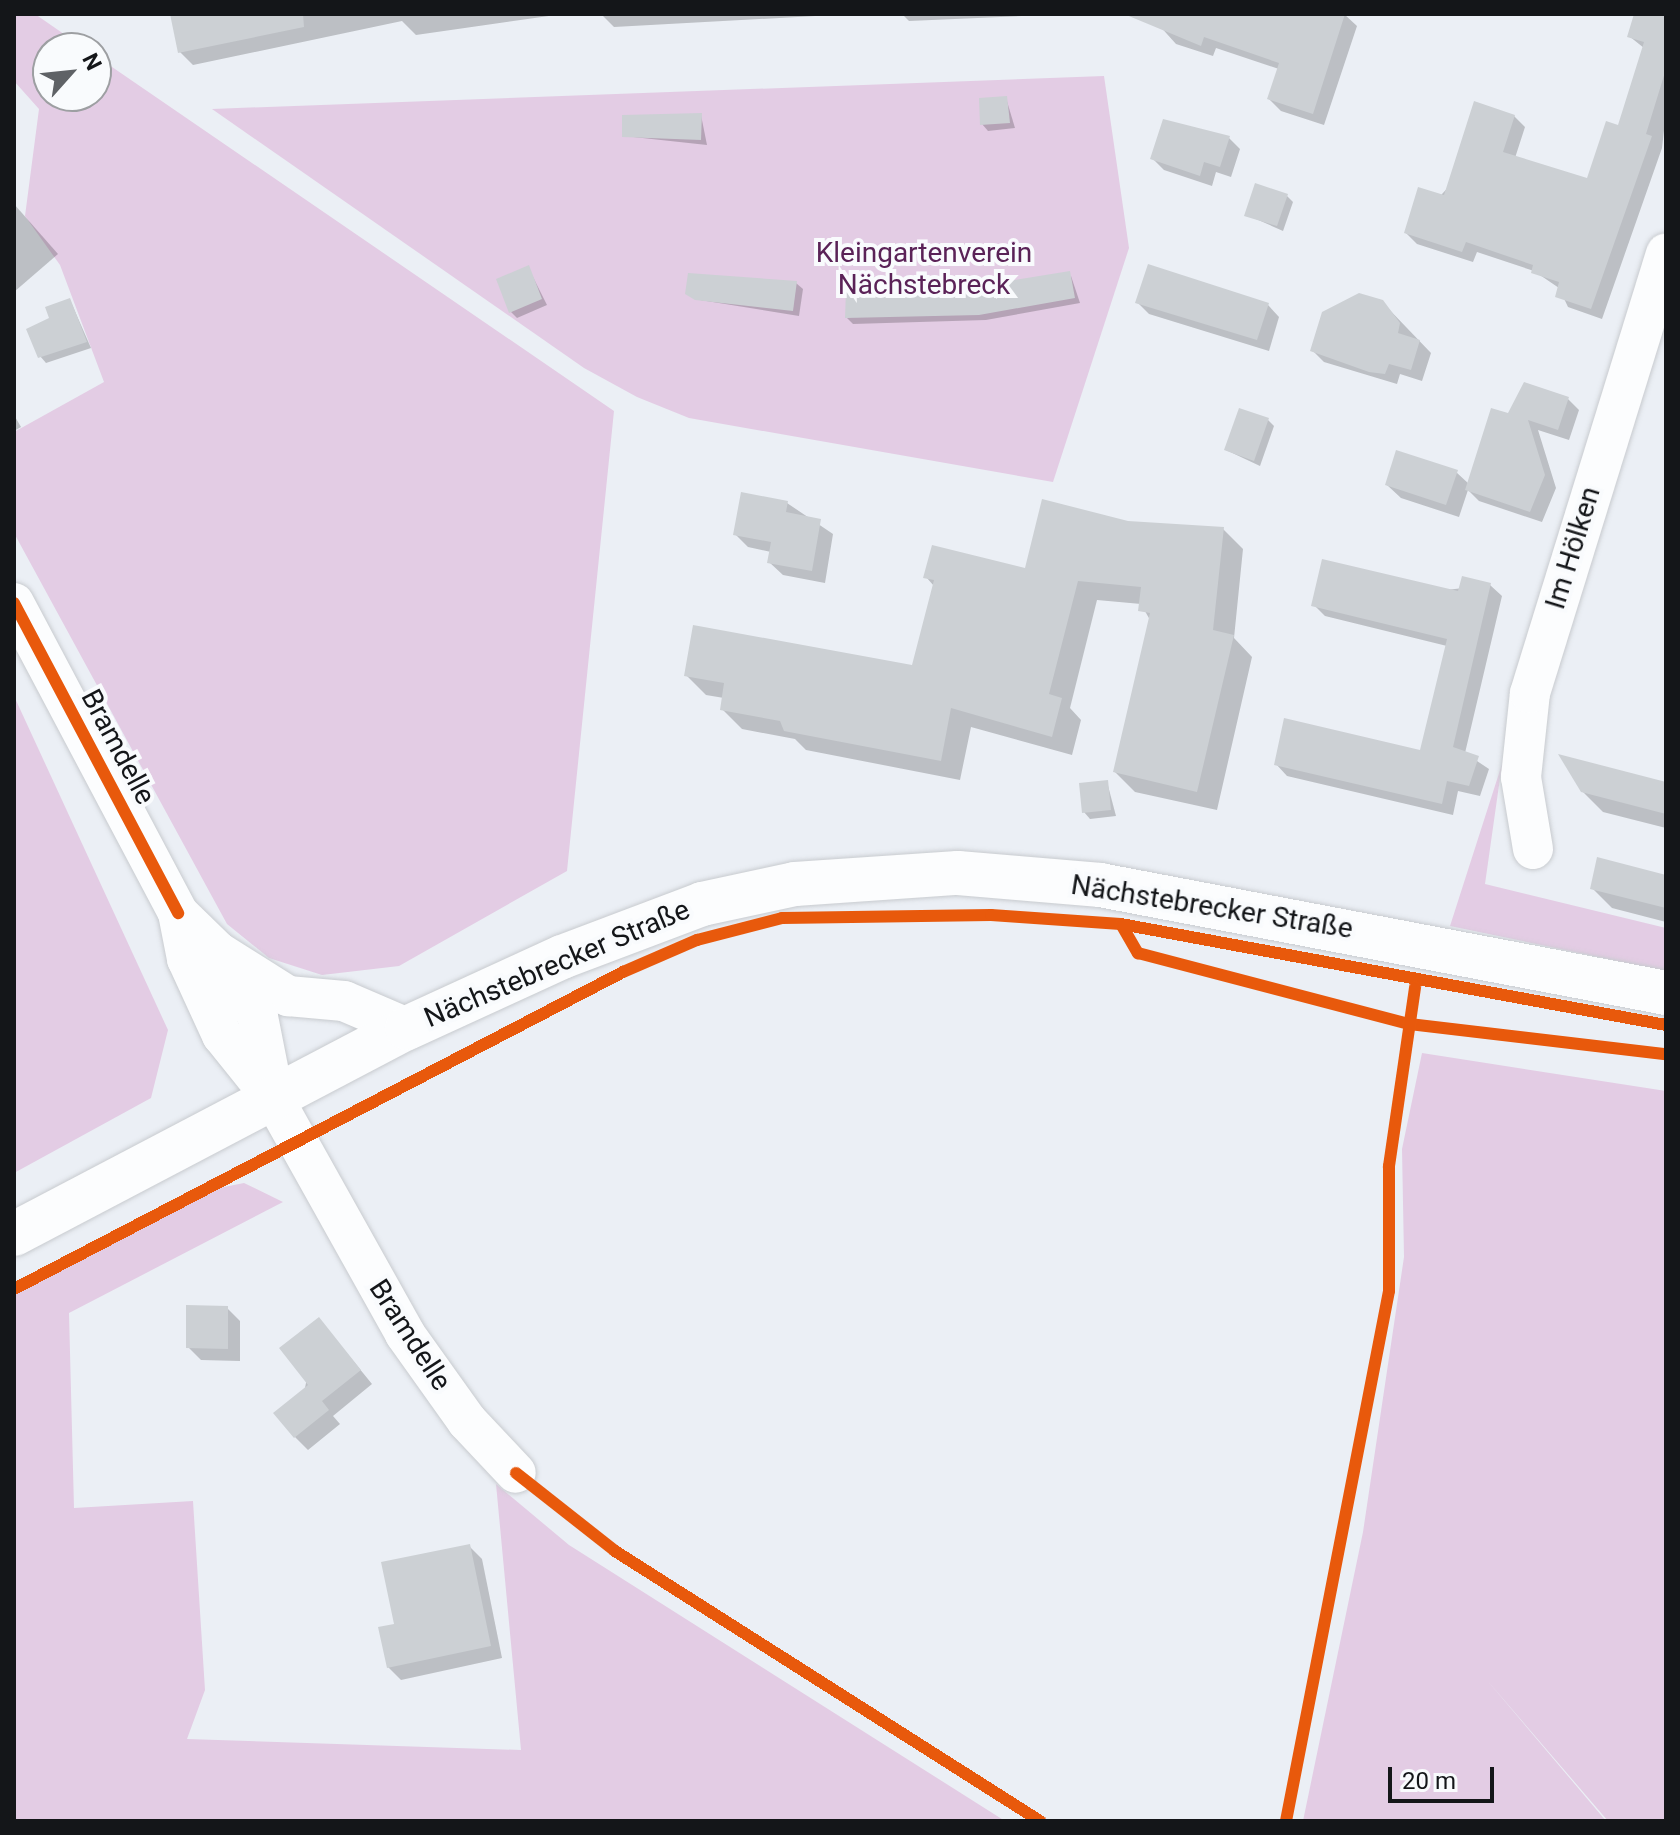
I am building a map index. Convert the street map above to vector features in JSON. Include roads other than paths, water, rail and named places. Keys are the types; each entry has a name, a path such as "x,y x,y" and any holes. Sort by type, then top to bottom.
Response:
{"main road":[{"name":"Nächstebrecker Straße","path":"14,1234 275,1101 407,1028 702,904 867,876 958,873 1100,885 1401,939 1666,993"}],"street":[{"name":"Im Hölken","path":"1533,849 1521,777 1530,693 1666,254"},
{"name":"Bramdelle","path":"14,603 178,913 187,959 222,1035 275,1101 405,1334 467,1421 516,1473"},
{"name":"Bramdelle","path":"178,913 218,952 288,996 344,1001 407,1028"},
{"name":"Bramdelle","path":"218,952 258,1017 275,1101"}],"park label":[{"name":"Kleingartenverein Nächstebreck","path":"924,269"}]}
